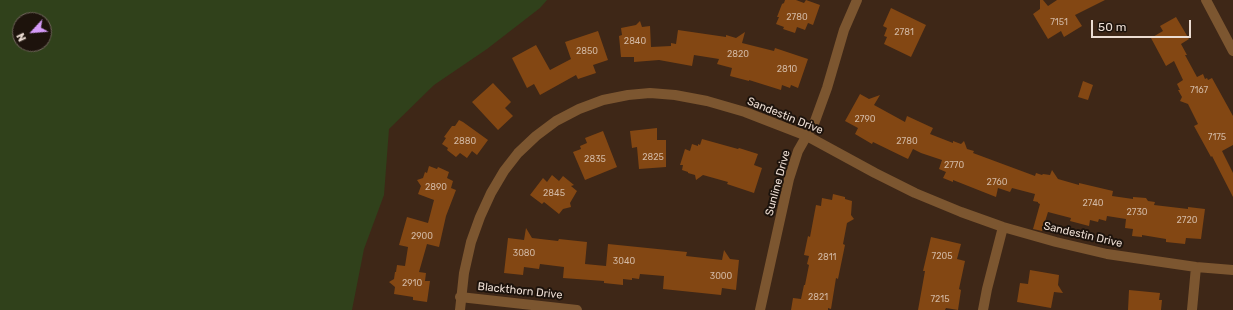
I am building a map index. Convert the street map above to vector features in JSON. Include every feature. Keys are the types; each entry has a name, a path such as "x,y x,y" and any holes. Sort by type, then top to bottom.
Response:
{"street":[{"name":"Sunline Drive","path":"760,310 789,179 798,151 815,121 844,30 857,0"},
{"path":"1206,0 1233,51"},
{"name":"Sandestin Drive","path":"460,310 460,297 464,273 476,229 491,193 504,171 518,153 536,136 556,121 579,109 603,100 628,95 650,93 675,95 707,101 745,112 807,136 915,193 1003,227 1056,242 1107,254 1196,267 1233,270"},
{"path":"983,310 1003,227"},
{"path":"1192,310 1196,267"},
{"name":"Blackthorn Drive","path":"460,297 577,310"}],"green space":[{"path":"0,0 547,0 540,8 487,49 434,85 389,129 384,195 364,249 352,310 0,310"}],"building":[{"path":"785,0 796,0 804,3 806,0 820,5 813,25 808,23 805,30 797,27 795,33 783,29 784,27 776,24 779,17 777,17"},
{"path":"1040,0 1043,0 1048,6 1057,0 1105,0 1075,15 1082,26 1064,37 1061,31 1048,39 1033,14 1040,9"},
{"path":"891,8 926,25 911,57 884,44 887,37 884,36 887,28 883,26"},
{"path":"1176,17 1189,39 1181,44 1197,77 1203,74 1205,79 1207,78 1208,80 1212,78 1233,116 1233,145 1222,151 1233,173 1233,197 1212,156 1211,157 1194,126 1198,124 1188,104 1180,101 1182,97 1178,90 1180,90 1177,84 1183,80 1174,61 1166,66 1151,38 1163,31 1160,26"},
{"path":"640,21 642,27 650,26 651,47 671,46 671,43 676,44 678,30 726,37 726,35 736,38 745,32 742,43 774,51 775,48 808,59 798,88 791,85 790,88 782,85 781,90 730,76 732,68 717,64 719,59 694,55 692,66 659,60 634,62 634,57 621,57 619,36 622,35 621,28 636,25"},
{"path":"598,31 608,60 593,65 596,73 578,79 576,75 540,95 534,84 527,88 512,58 536,45 550,70 571,59 565,42"},
{"path":"1083,81 1093,85 1088,100 1078,97"},
{"path":"493,83 511,102 505,108 513,116 498,130 472,102"},
{"path":"860,94 869,99 880,95 874,105 905,122 907,116 933,128 930,134 953,143 953,141 961,144 964,141 967,149 974,151 973,153 1035,176 1036,173 1050,175 1052,170 1058,179 1079,185 1079,183 1113,191 1112,196 1133,199 1133,197 1146,198 1148,201 1155,202 1154,205 1188,209 1188,207 1205,209 1201,239 1186,238 1185,244 1166,242 1166,239 1142,235 1142,237 1132,236 1133,229 1125,228 1126,219 1107,216 1106,221 1099,219 1098,222 1090,220 1089,226 1070,221 1071,218 1048,212 1042,231 1033,229 1040,204 1033,201 1035,194 1012,188 1010,192 998,188 996,197 953,180 953,182 943,178 946,172 939,169 942,160 913,149 908,159 873,142 872,144 855,134 858,128 845,121"},
{"path":"459,120 488,140 477,155 472,151 467,158 460,153 456,157 442,144 446,138 444,137 452,126 455,126"},
{"path":"657,128 657,140 666,140 666,167 639,169 637,147 632,148 630,131"},
{"path":"603,131 617,167 585,180 573,152 581,149 580,146 587,143 585,138"},
{"path":"702,139 758,154 754,165 762,168 754,193 727,184 728,182 703,175 696,180 695,175 682,170 683,165 680,165 685,149 690,151 692,144 698,146 698,144 700,145"},
{"path":"429,166 437,169 438,167 449,172 447,178 453,181 451,188 456,190 446,216 439,247 427,244 419,272 426,273 425,281 430,281 427,302 413,300 413,297 394,294 395,287 389,282 394,279 397,265 405,266 408,247 399,245 407,217 428,223 434,200 418,194 421,186 417,180 423,178 425,172 427,173"},
{"path":"552,175 559,181 563,176 574,185 571,186 577,191 570,203 571,207 563,209 559,214 544,202 542,204 530,195 543,178 547,182"},
{"path":"833,194 845,197 845,199 852,201 851,215 854,219 847,223 843,244 845,245 838,279 836,278 831,309 791,310 793,298 801,299 805,285 809,265 807,264 809,256 804,255 808,236 810,237 816,205 821,206 822,198 832,200"},
{"path":"526,228 532,238 587,242 585,264 606,266 608,244 687,252 686,256 722,260 724,250 730,259 739,260 736,290 722,288 721,295 663,289 664,276 640,274 639,279 623,279 623,285 604,283 604,281 563,278 564,267 540,264 539,269 524,267 523,275 504,273 508,238 524,240"},
{"path":"931,237 961,244 957,259 965,261 959,289 961,290 958,310 946,308 945,310 918,310 925,271 923,271"},
{"path":"1030,270 1059,275 1058,285 1063,293 1054,292 1051,308 1017,302 1020,283 1028,284"},
{"path":"1129,290 1160,293 1159,300 1162,300 1161,310 1128,310"}]}
